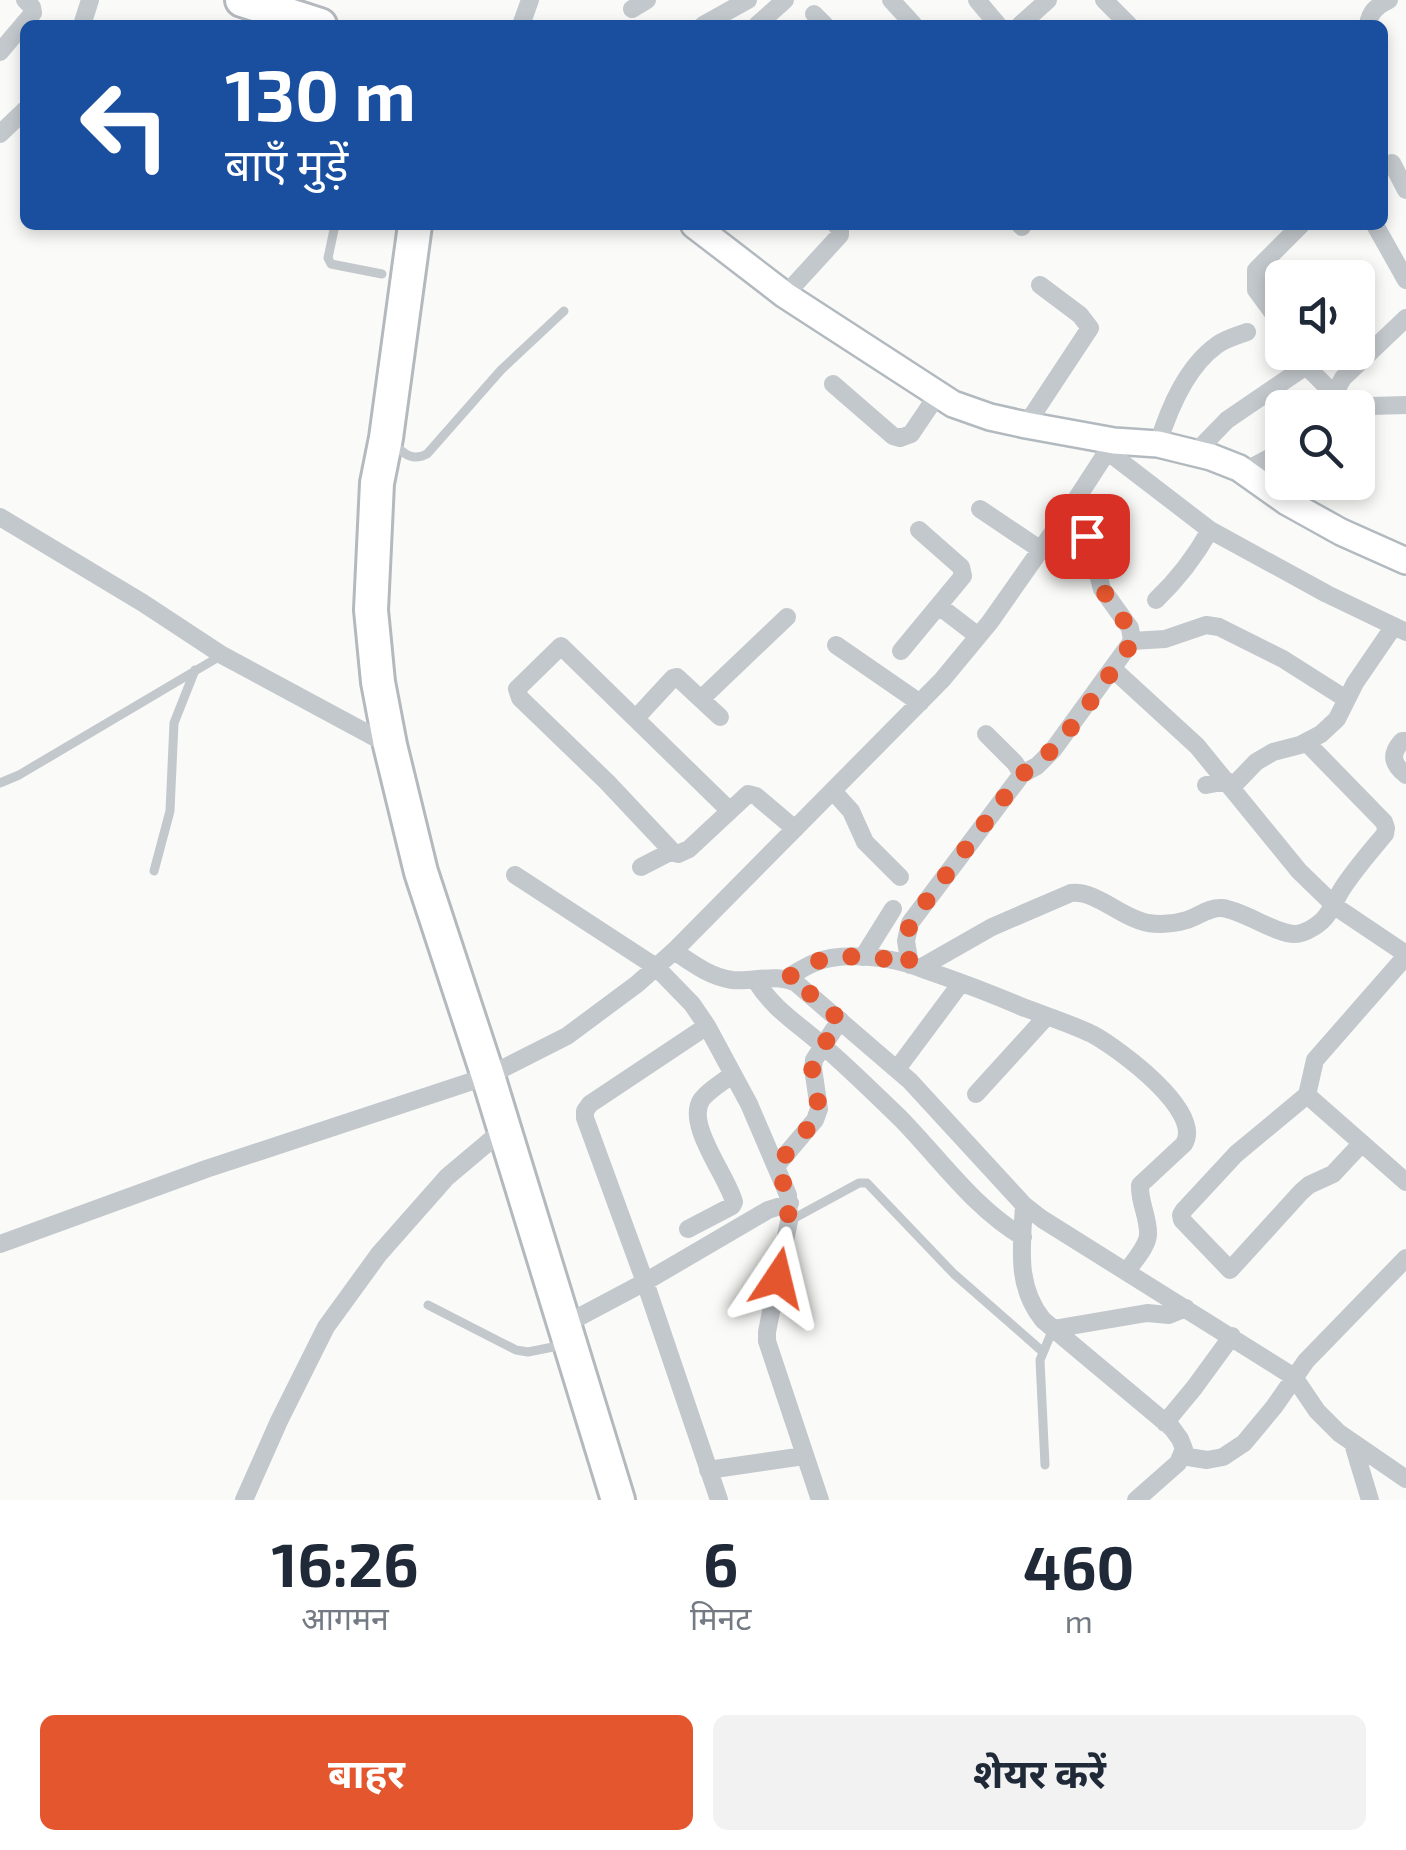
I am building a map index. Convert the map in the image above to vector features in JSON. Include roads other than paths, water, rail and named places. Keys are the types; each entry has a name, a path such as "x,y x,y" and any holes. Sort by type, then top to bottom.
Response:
{"highway":[{"path":"242,0 304,20"},
{"path":"415,230 377,484 371,610 378,682 420,872 488,1076 618,1500"}],"main road":[{"path":"700,230 785,296 953,404 971,412 1110,446 1158,444 1212,457 1341,532 1406,560"}],"street":[{"path":"25,0 33,13 27,20"},
{"path":"713,20 749,0"},
{"path":"762,20 785,0"},
{"path":"890,0 909,20"},
{"path":"977,0 994,20"},
{"path":"1104,0 1124,20"},
{"path":"1368,20 1378,6 1389,0"},
{"path":"0,52 20,28"},
{"path":"0,134 20,115"},
{"path":"1394,162 1406,190"},
{"path":"785,296 840,235 840,230"},
{"path":"1266,260 1296,230"},
{"path":"1378,230 1406,280"},
{"path":"1265,261 1256,270 1256,290 1265,302"},
{"path":"1026,425 1090,328 1080,315 1040,284"},
{"path":"1338,390 1343,378 1406,318"},
{"path":"1158,444 1193,369 1221,342 1246,332"},
{"path":"1195,453 1227,420 1288,370"},
{"path":"1311,370 1327,390"},
{"path":"833,384 900,438 911,434 938,394"},
{"path":"1375,406 1406,406"},
{"path":"0,1244 214,1166 488,1076 567,1036 610,1006 674,951 920,703 978,636 1110,446 1210,530 1400,629 1346,700 1337,719 1321,734 1272,752 1230,784 1206,785"},
{"path":"1243,472 1265,460"},
{"path":"915,966 906,941 910,923 1022,774 1037,766 1052,750 1132,641 1130,628 1102,589 1077,498"},
{"path":"980,509 1041,550"},
{"path":"0,517 222,654 390,746"},
{"path":"902,652 964,572 919,530"},
{"path":"1156,600 1186,568 1210,530"},
{"path":"939,606 978,636"},
{"path":"701,699 787,616"},
{"path":"1132,641 1166,639 1206,625 1219,627 1284,659 1346,700"},
{"path":"836,645 920,703"},
{"path":"729,810 561,646 517,689 520,698 672,851 678,854 688,849 729,810 744,795 752,794 795,829"},
{"path":"1113,668 1182,730 1299,870 1333,904 1406,955 1315,1060 1307,1095 1236,1154 1181,1215 1182,1220 1230,1270 1309,1185 1333,1174 1362,1143"},
{"path":"636,718 674,677 720,717"},
{"path":"986,734 1022,774"},
{"path":"1406,740 1395,748 1393,756 1406,775"},
{"path":"915,966 992,927 1081,892 1128,917 1150,923 1188,920 1212,908 1223,908 1295,934 1314,927 1326,917 1386,828 1306,742"},
{"path":"833,791 851,811 865,842 900,878"},
{"path":"641,867 672,851"},
{"path":"515,875 656,966 692,1004 733,1074 777,1165 789,1212 767,1332 820,1500"},
{"path":"864,957 893,909"},
{"path":"674,951 700,969 726,979 787,978 815,962 835,958 899,961 1091,1034 1140,1068 1178,1110 1188,1137 1140,1185 1148,1234 1127,1271"},
{"path":"787,978 897,1069 1024,1205 1294,1377 1317,1410 1353,1444 1398,1462 1406,1480"},
{"path":"756,980 767,1000 823,1046 902,1121 959,1186 1023,1238"},
{"path":"897,1069 961,982"},
{"path":"976,1094 1047,1016"},
{"path":"777,1165 815,1120 819,1109 814,1060 840,1020"},
{"path":"707,1026 590,1104 584,1118 645,1282 718,1500"},
{"path":"688,1229 734,1202 698,1119 702,1099 733,1074"},
{"path":"1307,1095 1406,1182"},
{"path":"244,1500 326,1327 379,1254 446,1177 504,1129"},
{"path":"1024,1205 1022,1272 1033,1308 1164,1423 1184,1449 1182,1456 1136,1500"},
{"path":"567,1334 645,1282 768,1210 789,1212"},
{"path":"1182,1456 1207,1460 1223,1457 1244,1443 1306,1361 1406,1258"},
{"path":"1053,1329 1147,1313 1169,1315 1186,1308"},
{"path":"1164,1423 1232,1336"},
{"path":"1353,1444 1370,1500"},
{"path":"708,1470 804,1456"}],"lane":[{"path":"334,230 328,258 331,264 382,274"},
{"path":"386,438 409,457 427,454 501,370 564,311"},
{"path":"0,783 222,654"},
{"path":"154,871 170,811 174,723 195,670"},
{"path":"789,1212 860,1183 867,1184 954,1274 1043,1352"},
{"path":"428,1305 516,1350 528,1352 567,1334"},
{"path":"1045,1466 1040,1367 1053,1329"}]}
